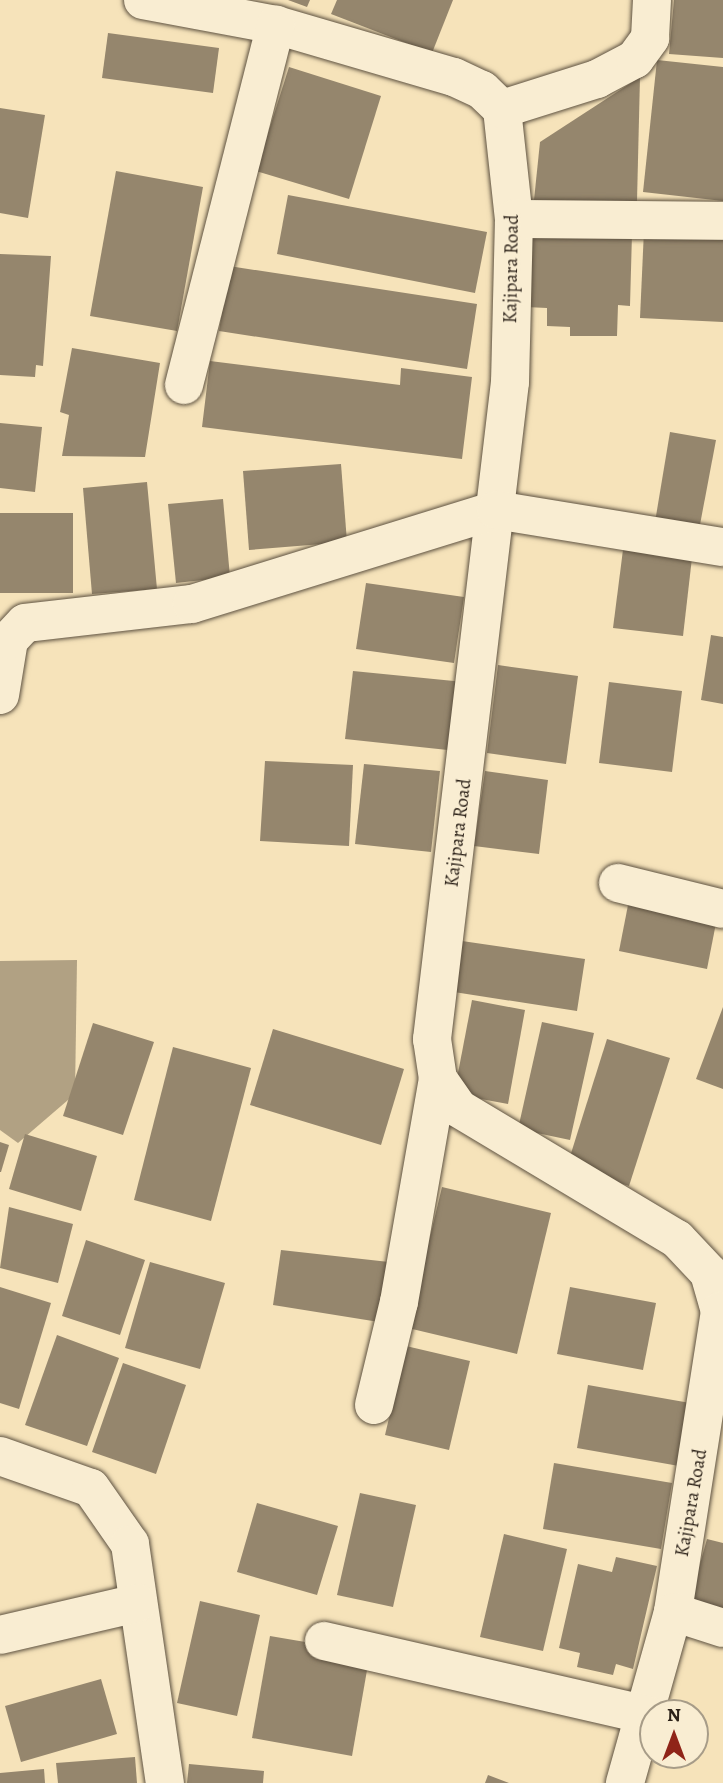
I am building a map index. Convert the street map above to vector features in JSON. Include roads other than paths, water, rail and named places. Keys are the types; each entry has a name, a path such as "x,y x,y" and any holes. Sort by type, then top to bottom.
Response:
{"street":[{"path":"143,0 200,4 454,77 482,89 502,109 597,79 635,59 650,38 652,0"},
{"path":"184,385 276,25"},
{"name":"Kajipara Road","path":"502,109 514,219 510,382 432,1039 438,1079 458,1108 677,1239 716,1269 720,1311 718,1357 673,1612 651,1699"},
{"path":"514,219 723,221"},
{"path":"0,695 9,640 25,623 192,604 496,510 723,547"},
{"path":"618,883 723,909"},
{"path":"373,1405 399,1302 438,1079"},
{"path":"0,1456 91,1488 107,1503 130,1544 164,1783"},
{"path":"0,1635 137,1603"},
{"path":"673,1612 723,1628"},
{"path":"324,1641 639,1713"},
{"name":"Kajipara Road","path":"625,1783 639,1740"}]}
